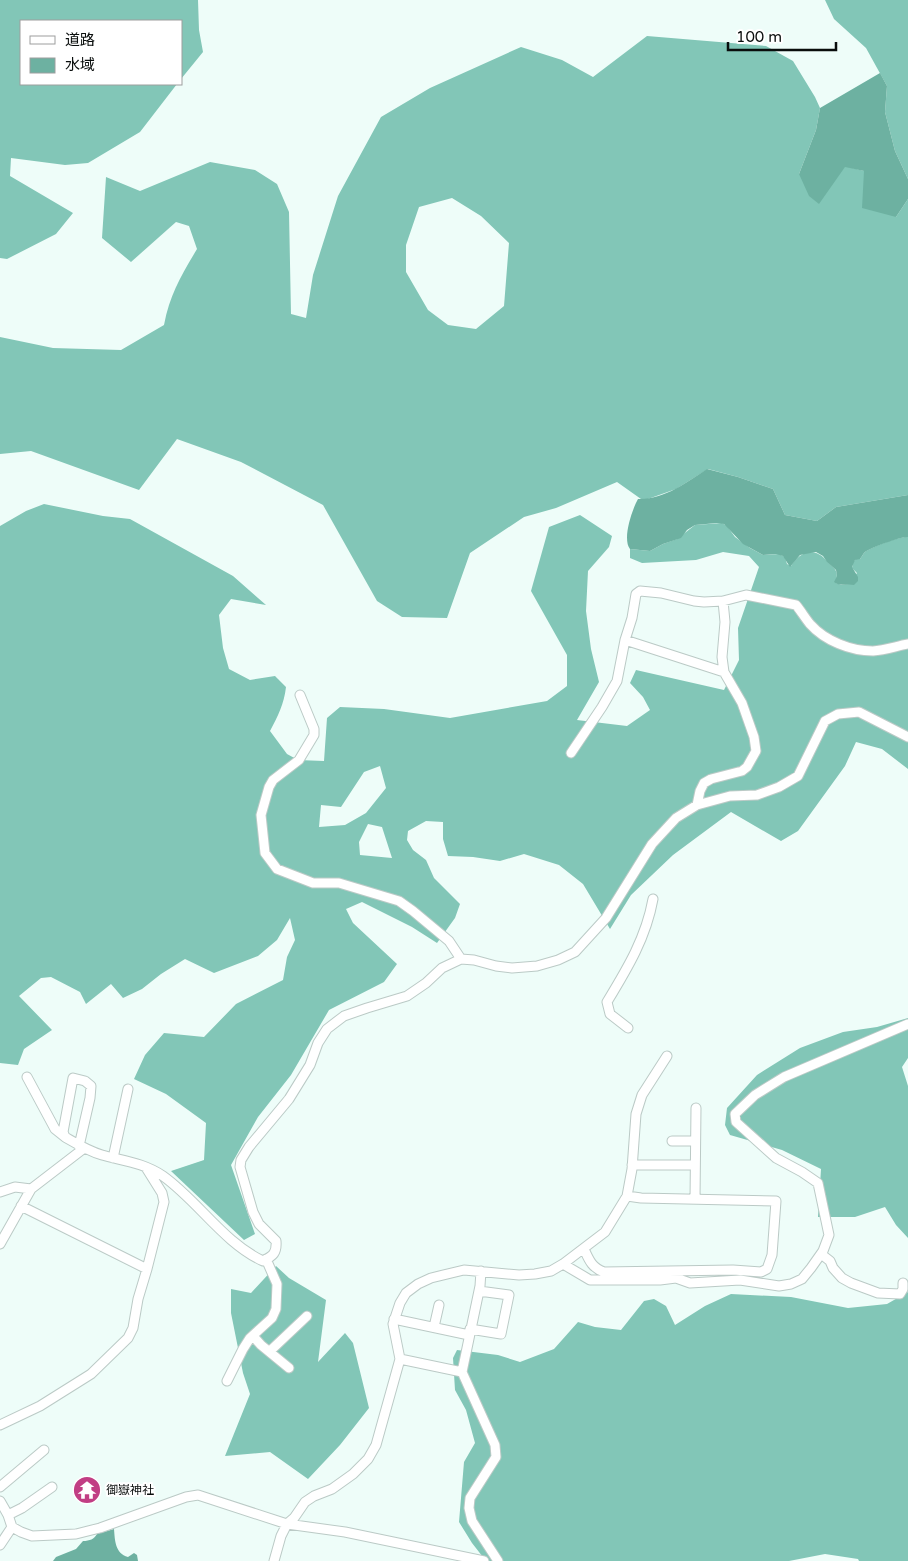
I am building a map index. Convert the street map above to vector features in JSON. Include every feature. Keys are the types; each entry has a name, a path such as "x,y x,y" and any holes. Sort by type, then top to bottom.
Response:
{"street":[{"path":"570,753 602,707 617,681 636,594 640,591 661,593 694,602 723,601 746,595 796,606 811,625 840,644 860,650 875,651 908,644"},
{"path":"697,805 704,783 711,779 742,771 747,767 756,752 754,737 742,703 724,672 722,657 725,622 723,601"},
{"path":"625,640 724,672"},
{"path":"300,695 314,729 314,735 298,760 273,780 269,787 261,816 265,853 277,869 313,883 339,883 398,902 413,911 449,941 461,959"},
{"path":"28,1077 55,1129 64,1137 81,1147 146,1166 170,1182 228,1236 253,1256 263,1261 271,1257 277,1249 276,1242 259,1224 253,1212 240,1167 241,1160 289,1099 310,1065 318,1043 327,1029 344,1016 408,996 442,968 461,959 512,968 536,966 558,960 575,952 606,918 652,844 676,818 697,805 730,796 757,795 779,787 798,776 825,721 838,714 859,712 908,737"},
{"path":"628,1028 610,1014 607,1002 634,956 649,919 653,899"},
{"path":"563,1264 590,1280 660,1280 676,1278 690,1283 740,1280 779,1286 791,1284 802,1278 821,1254 829,1234 818,1183 776,1158 736,1122 735,1114 748,1100 784,1077 908,1024"},
{"path":"274,1561 281,1536 287,1524 294,1518 305,1502 344,1482 368,1459 376,1445 400,1359 393,1324 400,1303 406,1293 418,1284 431,1278 464,1270 519,1275 551,1271 605,1232 627,1196 636,1114 642,1095 667,1056"},
{"path":"1,1240 30,1189 81,1147 91,1086 85,1081 73,1078 63,1132 64,1137"},
{"path":"114,1158 128,1089"},
{"path":"695,1200 696,1108"},
{"path":"672,1141 695,1141"},
{"path":"632,1164 695,1165"},
{"path":"0,1425 40,1406 91,1374 128,1338 164,1202 162,1193 146,1166"},
{"path":"0,1192 15,1188 30,1189"},
{"path":"584,1249 596,1269 604,1272 715,1270 761,1272 767,1269 772,1255 776,1201 695,1200 627,1196"},
{"path":"21,1206 147,1269"},
{"path":"821,1254 830,1261 833,1268 842,1278 868,1290 878,1293 900,1294 904,1283"},
{"path":"227,1381 242,1349 272,1318 276,1309 277,1284 266,1259"},
{"path":"481,1271 479,1290 462,1372 495,1445 496,1457 470,1498 468,1508 472,1521 498,1561"},
{"path":"394,1319 434,1327 501,1334 509,1295 479,1290"},
{"path":"434,1327 439,1304"},
{"path":"270,1351 307,1316"},
{"path":"253,1336 289,1368"},
{"path":"400,1359 462,1372"},
{"path":"0,1487 44,1450"},
{"path":"8,1515 22,1508 52,1487"},
{"path":"0,1501 12,1527 32,1536 76,1534 100,1528 186,1497 198,1496 287,1524 345,1532 484,1561"},
{"path":"0,1545 12,1527"}],"shaded area":[{"path":"0,0 198,0 199,30 203,52 182,78 182,20 20,20 20,85 176,85 140,132 88,163 65,165 11,158 10,176 73,213 56,234 7,259 0,258"},
{"path":"825,0 908,0 908,179 895,151 885,112 887,86 866,48 834,19"},
{"path":"647,36 766,46 793,61 820,108 816,130 799,174 836,178 845,166 864,171 896,217 908,199 908,495 836,507 817,521 785,515 773,489 708,469 676,489 645,500 617,482 556,508 524,517 470,553 447,618 402,617 377,601 323,505 241,462 177,439 139,490 31,451 0,454 0,337 53,348 121,350 164,325 173,294 197,249 189,226 176,222 131,262 102,238 106,177 140,191 210,162 255,170 277,184 289,212 291,314 306,318 313,275 338,196 381,117 430,88 521,47 562,60 593,77","holes":["452,198 481,216 509,243 504,306 476,329 448,325 428,310 406,272 406,245 419,207"]},
{"path":"44,504 103,516 130,519 233,576 266,605 231,599 219,615 223,648 229,669 250,680 275,676 286,687 280,710 270,731 287,754 298,760 324,761 327,718 340,707 384,709 450,718 547,701 567,686 567,655 531,591 549,527 580,515 612,536 609,547 588,571 586,611 591,649 599,682 577,720 627,726 650,710 643,697 630,683 636,670 724,690 739,660 738,628 759,567 749,556 723,552 696,560 642,563 630,558 630,549 650,551 677,539 695,525 722,523 727,526 735,537 750,548 763,555 779,554 785,557 787,564 791,566 803,554 808,552 817,553 835,570 837,574 836,583 842,585 849,584 857,573 852,568 853,562 856,559 860,559 865,552 886,542 908,537 908,769 882,749 856,742 845,766 798,831 781,841 731,812 673,855 631,895 610,929 583,884 559,865 524,854 500,861 448,856 443,839 443,822 426,821 408,831 407,840 413,850 426,860 434,878 460,904 455,918 437,943 412,927 362,902 346,909 353,923 397,964 384,982 329,1010 291,1075 258,1117 231,1165 255,1234 244,1240 171,1171 204,1160 206,1123 166,1094 134,1079 145,1055 164,1033 204,1037 236,1004 283,980 287,957 295,940 290,918 277,940 258,956 214,973 185,959 142,989 123,998 111,984 86,1004 80,992 51,977 41,978 19,996 52,1030 24,1049 18,1065 0,1063 0,526 26,511","holes":["380,766 386,788 366,813 345,825 319,827 321,805 341,807 364,772","368,824 382,827 392,858 360,855 359,842"]},
{"path":"908,1018 908,1058 902,1067 908,1086 908,1238 896,1225 885,1207 855,1217 818,1217 821,1169 782,1150 730,1135 725,1125 727,1108 757,1075 800,1048 843,1032 877,1027"},
{"path":"276,1266 289,1278 326,1300 318,1362 345,1333 353,1343 369,1408 340,1445 308,1479 270,1452 225,1456 250,1394 243,1373 231,1313 231,1289 251,1293"},
{"path":"908,1292 908,1561 859,1561 858,1559 825,1554 789,1561 486,1561 459,1522 464,1462 475,1443 466,1410 455,1390 453,1358 457,1350 498,1355 520,1362 554,1349 578,1322 595,1327 621,1330 644,1301 654,1299 666,1306 675,1325 705,1306 731,1294 791,1297 848,1308 887,1304"}],"water":[{"path":"880,73 887,86 885,112 895,151 908,179 908,199 896,217 862,208 864,171 845,167 819,204 809,196 799,174 816,130 820,108"},
{"path":"707,469 773,489 785,515 817,521 836,507 908,495 908,537 893,540 873,548 865,552 860,559 855,560 852,567 858,577 858,581 854,585 834,582 837,576 836,570 823,556 816,552 800,555 790,567 783,556 776,554 763,555 743,544 724,524 695,525 687,530 681,538 650,551 630,549 627,532 638,499 657,497"},
{"path":"114,1529 115,1542 120,1553 128,1557 134,1553 137,1555 138,1561 53,1561 56,1557 76,1549 83,1541 90,1540 97,1534"}],"place":[{"name":"御嶽神社","path":"87,1490"}]}
